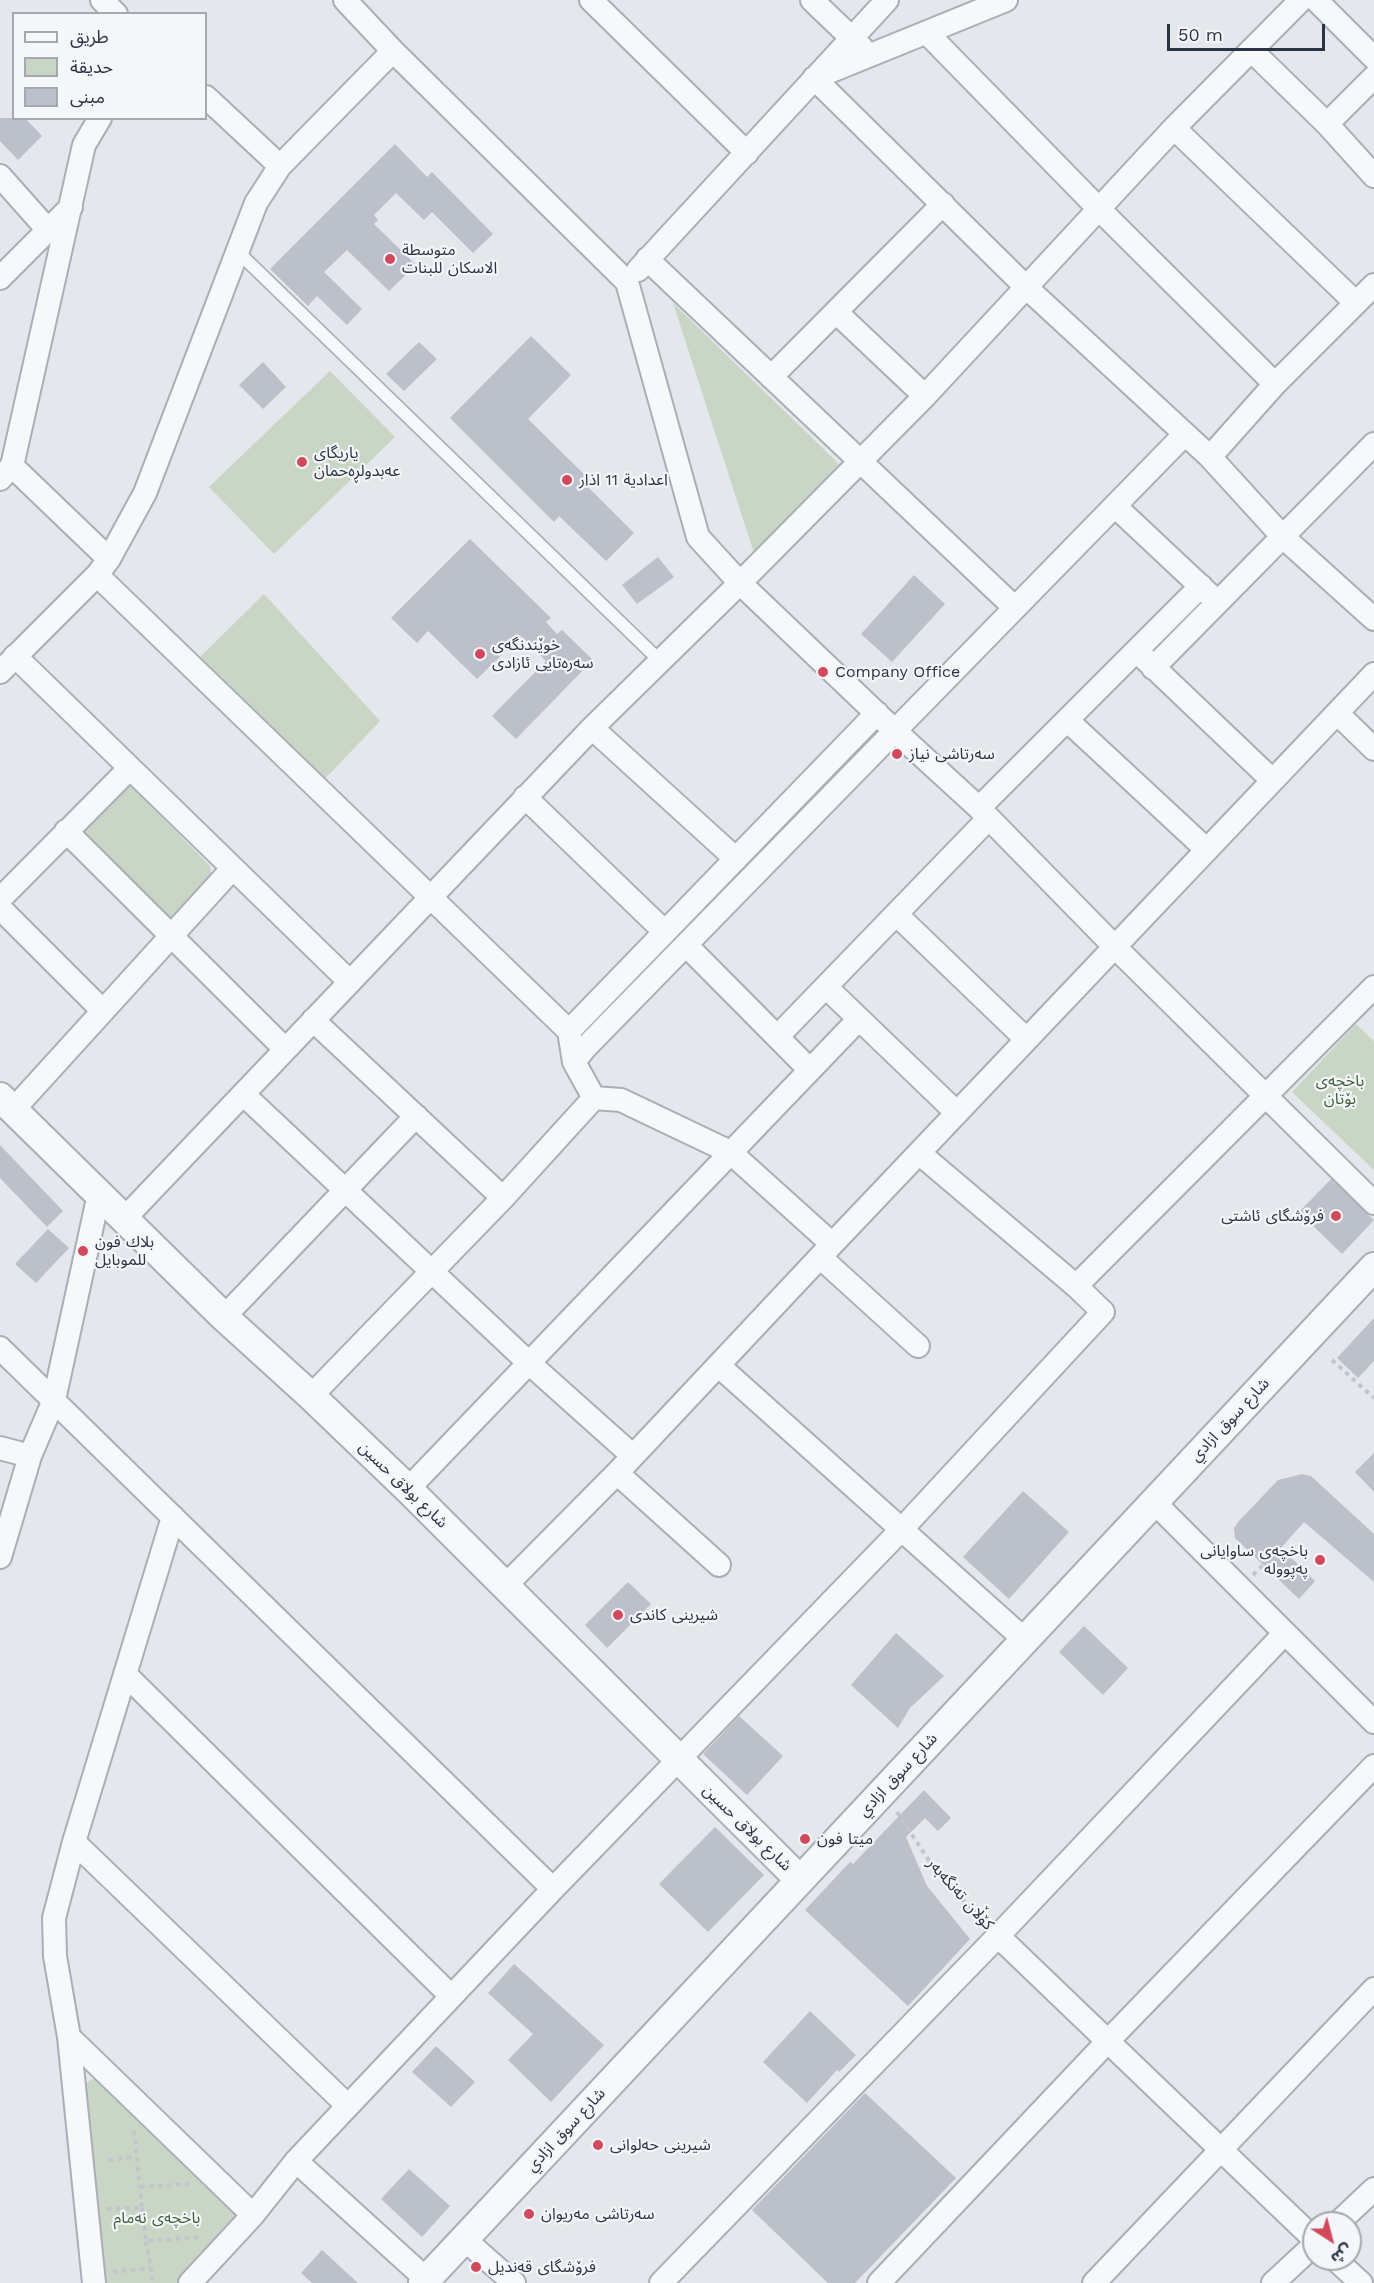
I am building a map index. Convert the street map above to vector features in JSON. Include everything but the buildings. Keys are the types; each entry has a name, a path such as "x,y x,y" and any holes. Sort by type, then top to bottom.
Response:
{"street":[{"path":"102,0 114,12"},
{"path":"345,0 393,51 627,282 698,537 740,583 984,814 1374,1203"},
{"path":"591,0 747,153"},
{"path":"812,0 870,56"},
{"path":"627,282 888,0"},
{"path":"814,78 1006,0"},
{"path":"124,1219 591,728 740,583 925,396 1174,128 1301,0"},
{"path":"1316,0 1374,58"},
{"path":"927,33 1275,384"},
{"path":"1251,50 1327,124 1374,176"},
{"path":"350,982 130,768 8,664 103,567 145,493 256,203 280,166 393,51"},
{"path":"1327,124 1374,77"},
{"path":"814,78 1027,288 1210,457 1283,537 1374,619"},
{"path":"207,98 280,166"},
{"path":"99,120 84,145 6,472 103,567 429,898 569,1031 574,1062 594,1098"},
{"path":"1174,128 1356,303"},
{"path":"0,176 48,230"},
{"path":"771,377 943,204"},
{"path":"0,278 71,207"},
{"path":"647,260 1015,608"},
{"path":"1210,457 1275,384 1374,285"},
{"path":"836,312 925,396"},
{"path":"574,1062 585,1048 1185,434"},
{"path":"1153,668 1374,444"},
{"path":"1115,506 1217,603"},
{"path":"777,1037 896,914 1068,721 1201,586"},
{"path":"1137,652 1272,780"},
{"path":"505,1586 617,1473 1374,674"},
{"path":"569,1031 877,713"},
{"path":"1337,713 1374,749"},
{"path":"1068,721 1207,850"},
{"path":"591,728 736,859"},
{"path":"0,899 130,768"},
{"path":"525,797 665,932"},
{"path":"66,831 285,1049"},
{"path":"6,1104 103,1011 233,868"},
{"path":"0,908 103,1011"},
{"path":"896,914 1026,1040"},
{"path":"686,945 809,1069"},
{"path":"826,987 957,1113"},
{"path":"1076,1286 1374,987"},
{"path":"408,1490 859,1019"},
{"path":"313,1020 503,1198"},
{"path":"243,1094 529,1362 633,1456"},
{"path":"594,1098 621,1100 730,1152 918,1346"},
{"path":"311,1396 503,1198 594,1098"},
{"name":"شارع بولاق حسين","path":"6,1104 224,1317 311,1396 408,1490 800,1880"},
{"path":"224,1317 416,1116"},
{"path":"190,2283 253,2215 296,2161 451,1996 901,1530 1103,1312 1076,1286 920,1153"},
{"path":"0,1557 30,1456 54,1400 99,1194"},
{"name":"شارع سوق ازادي","path":"424,2281 1374,1267"},
{"path":"0,1348 553,1889"},
{"path":"718,1366 1024,1640"},
{"path":"0,1448 30,1456"},
{"path":"617,1473 719,1565"},
{"path":"1154,1502 1374,1722"},
{"path":"101,2278 69,2037 55,1956 54,1918 74,1842 173,1517"},
{"path":"661,2283 998,1936 1285,1633"},
{"path":"125,1674 451,1996"},
{"path":"879,2283 1108,2041 1374,1766"},
{"path":"74,1842 348,2106"},
{"path":"998,1936 1302,2228"},
{"path":"1094,2283 1374,1989"},
{"path":"69,2037 253,2215"},
{"path":"296,2161 424,2281"},
{"path":"1351,2211 1374,2189"},
{"path":"464,2239 514,2283"},
{"path":"1273,2283 1302,2256"},
{"path":"1348,2271 1361,2283"}],"lane":[{"path":"238,252 659,660"}],"path":[{"path":"1332,1360 1374,1398"},
{"name":"کۆڵان تەنگەبەر","path":"884,1791 938,1874 998,1936"},
{"path":"134,2125 142,2208 153,2283"},
{"path":"109,2160 137,2157"},
{"path":"140,2187 195,2183"},
{"path":"99,2210 142,2208"},
{"path":"146,2241 203,2237"},
{"path":"101,2278 151,2268"}],"green space":[{"path":"673,303 839,464 754,553"},
{"name":"یاریگای عەبدولڕەحمان","path":"330,371 395,437 274,554 209,487"},
{"path":"264,594 380,721 322,782 200,657"},
{"path":"130,785 210,866 212,882 174,922 84,832"},
{"name":"باخچەی بۆتان","path":"1356,1024 1374,1041 1374,1170 1292,1092"},
{"name":"باخچەی نەمام","path":"94,2078 183,2158 239,2215 180,2283 102,2283 85,2084"}],"place":[{"name":"متوسطة الاسكان للبنات","path":"390,259"},
{"name":"یاریگای عەبدولڕەحمان","path":"302,462"},
{"name":"اعدادية 11 اذار","path":"567,480"},
{"name":"خوێندنگەی سەرەتایی ئازادی","path":"480,654"},
{"name":"Company Office","path":"823,672"},
{"name":"سەرتاشی نیاز","path":"897,754"},
{"name":"فرۆشگای ئاشتی","path":"1336,1216"},
{"name":"بلاك فون للموبايل","path":"83,1251"},
{"name":"باخچەی ساوایانی پەپوولە","path":"1320,1560"},
{"name":"شیرینی کاندی","path":"618,1615"},
{"name":"ميتا فون","path":"805,1839"},
{"name":"شیرینی حەلوانی","path":"598,2145"},
{"name":"سەرتاشی مەریوان","path":"529,2214"},
{"name":"فرۆشگای قەندیل","path":"476,2267"}]}
